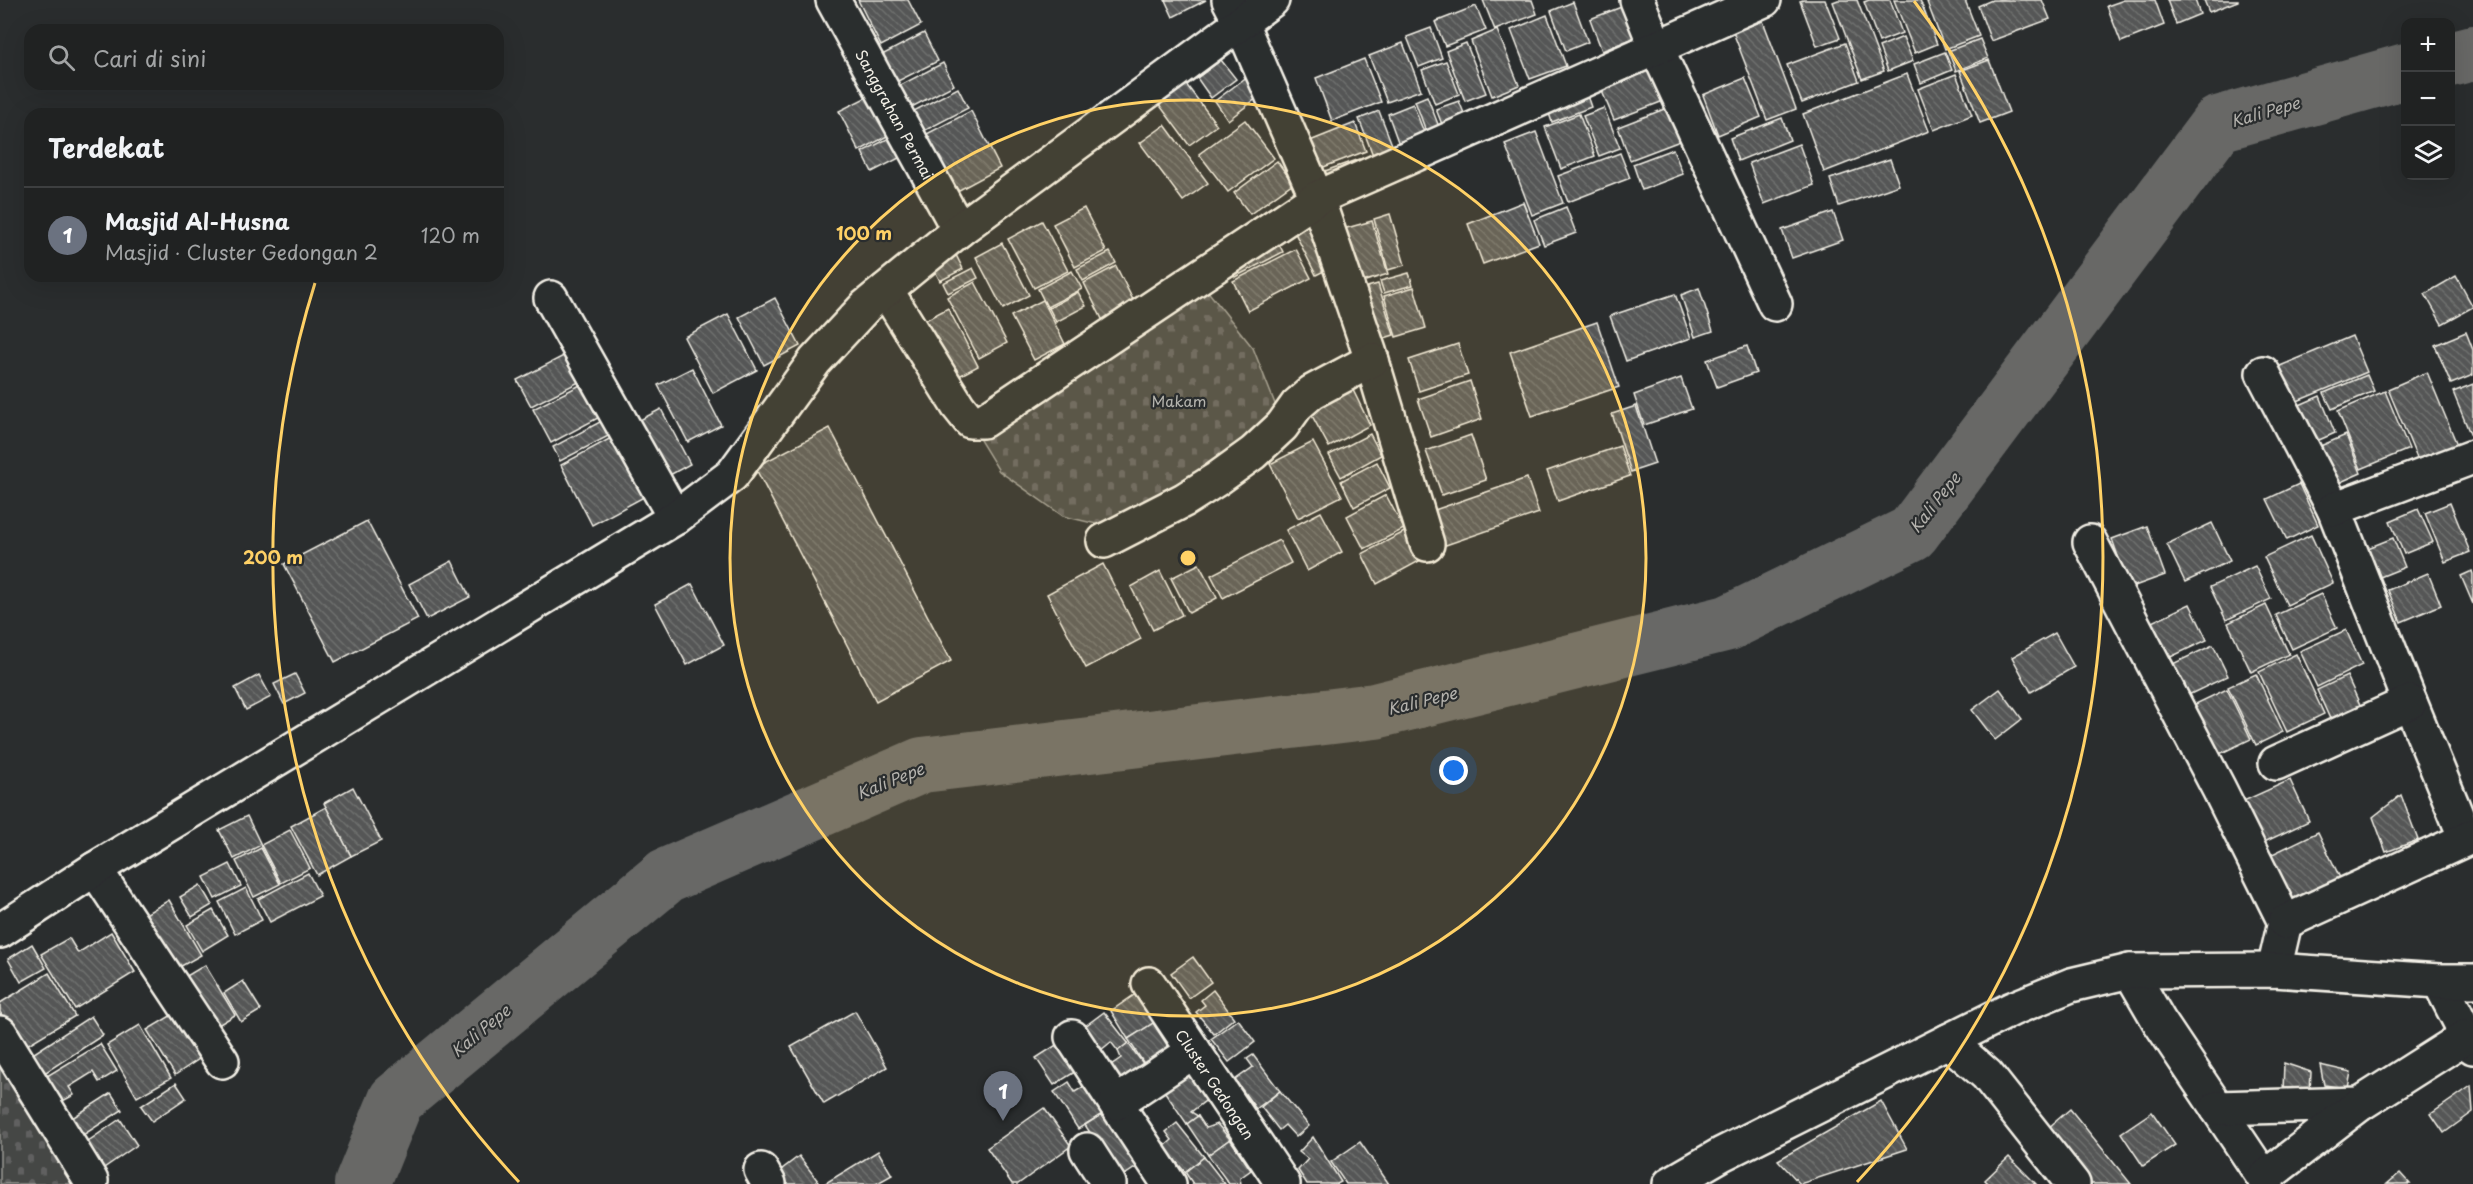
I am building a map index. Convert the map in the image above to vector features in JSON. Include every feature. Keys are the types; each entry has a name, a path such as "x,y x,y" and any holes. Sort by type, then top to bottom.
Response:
{"street":[{"name":"Sanggrahan Permai","path":"833,0 959,230"},
{"path":"0,931 95,869 675,518 732,475 815,361 866,306 1235,11 1272,0"},
{"path":"1637,0 1656,47 1775,304"},
{"path":"886,290 958,406 970,421 983,421 1317,198 1764,0"},
{"path":"1235,11 1317,198 1372,360 1427,544"},
{"path":"551,298 675,518"},
{"path":"1104,541 1184,500 1217,479 1253,453 1282,426 1297,405 1312,392 1372,360"},
{"path":"2263,373 2334,509 2409,702 2470,838 2286,922"},
{"path":"2334,509 2473,457"},
{"path":"2090,542 2286,922 2274,970"},
{"path":"2276,763 2409,702"},
{"path":"95,869 222,1061"},
{"path":"1672,1183 1722,1154 2012,1009 2072,985 2130,971 2274,970 2439,981 2473,981"},
{"path":"2130,971 2159,1021 2266,1181 2360,1104 2470,1042 2439,981"},
{"name":"Cluster Gedongan","path":"1149,984 1283,1184"},
{"path":"0,1033 91,1181"},
{"path":"1072,1037 1169,1184"},
{"path":"1948,1041 1987,1075 2073,1184"},
{"path":"1116,1103 1194,1051"},
{"path":"2217,1108 2360,1104"},
{"path":"1087,1150 1108,1184"}],"green space":[{"name":"Makam","path":"1206,289 1253,348 1277,409 1252,443 1109,527 1063,516 999,471 980,440"},
{"path":"0,1064 82,1184 0,1184"}],"building":[{"path":"858,0 908,0 921,25 881,46"},
{"path":"1165,0 1206,0 1173,17"},
{"path":"1483,0 1532,0 1537,14 1495,30"},
{"path":"1825,0 1840,38 1817,46 1800,1"},
{"path":"1857,0 1884,71 1862,79 1833,2"},
{"path":"1890,0 1902,33 1879,42 1864,2"},
{"path":"1894,0 1920,0 1937,44 1915,53"},
{"path":"1965,0 1979,36 1945,49 1927,2"},
{"path":"1992,0 2042,0 2050,19 1991,41 1978,6"},
{"path":"2124,0 2155,0 2164,25 2121,42 2107,6"},
{"path":"2167,0 2195,0 2200,14 2176,24"},
{"path":"2204,0 2238,0 2238,1 2209,12"},
{"path":"1573,2 1588,42 1566,51 1551,11"},
{"path":"1476,6 1486,30 1445,46 1435,22"},
{"path":"1624,6 1636,37 1602,51 1590,19"},
{"path":"1547,15 1566,66 1530,79 1511,30"},
{"path":"1763,21 1796,109 1767,120 1733,32"},
{"path":"1431,28 1442,58 1419,67 1407,37"},
{"path":"1497,30 1519,85 1492,96 1471,41"},
{"path":"924,33 938,61 892,84 878,57"},
{"path":"1903,37 1913,61 1888,71 1879,47"},
{"path":"1980,39 1988,58 1956,71 1948,51"},
{"path":"1403,43 1421,90 1387,102 1369,56"},
{"path":"1466,43 1486,93 1465,101 1446,51"},
{"path":"1845,43 1859,81 1802,103 1787,65"},
{"path":"1945,52 1952,70 1921,83 1914,64"},
{"path":"1364,59 1381,102 1332,121 1316,78"},
{"path":"1221,60 1236,79 1211,98 1197,78"},
{"path":"1989,60 2009,112 1980,123 1960,71"},
{"path":"1446,61 1459,94 1435,104 1422,70"},
{"path":"943,63 954,85 906,110 895,88"},
{"path":"1652,64 1666,100 1614,120 1599,84"},
{"path":"1907,74 1929,131 1824,172 1803,114"},
{"path":"1956,74 1972,115 1934,130 1918,89"},
{"path":"1248,76 1261,95 1228,120 1215,101"},
{"path":"1745,78 1761,117 1718,135 1703,95"},
{"path":"1185,83 1217,125 1189,145 1158,103"},
{"path":"958,88 968,108 918,134 908,114"},
{"path":"1585,90 1591,107 1552,122 1546,105"},
{"path":"875,93 895,132 859,151 839,111"},
{"path":"1427,96 1443,137 1430,142 1415,101"},
{"path":"1459,101 1468,123 1445,132 1436,109"},
{"path":"1413,104 1427,140 1401,150 1388,114"},
{"path":"1604,108 1620,148 1599,156 1583,116"},
{"path":"1667,108 1680,141 1630,160 1618,127"},
{"path":"971,111 1000,168 950,195 921,137"},
{"path":"1379,111 1396,155 1376,163 1359,119"},
{"path":"1579,114 1595,156 1561,169 1545,127"},
{"path":"1782,118 1790,140 1738,161 1730,138"},
{"path":"1245,120 1274,158 1228,192 1199,154"},
{"path":"1355,123 1366,151 1321,168 1310,141"},
{"path":"1165,125 1208,183 1183,201 1140,143"},
{"path":"1536,132 1563,203 1532,215 1505,144"},
{"path":"895,135 905,155 872,172 862,152"},
{"path":"1799,144 1814,185 1764,204 1749,163"},
{"path":"1673,149 1683,174 1642,190 1633,164"},
{"path":"1620,153 1630,178 1568,202 1558,176"},
{"path":"1359,159 1364,172 1331,185 1325,171"},
{"path":"1890,159 1899,185 1839,206 1830,179"},
{"path":"1277,161 1293,183 1250,214 1234,193"},
{"path":"1523,202 1539,243 1483,264 1468,224"},
{"path":"1566,207 1576,233 1544,245 1534,220"},
{"path":"1084,208 1106,251 1075,267 1053,224"},
{"path":"1833,212 1843,240 1792,258 1782,230"},
{"path":"1390,214 1405,265 1388,270 1374,219"},
{"path":"1042,221 1068,271 1034,288 1008,239"},
{"path":"1372,221 1388,274 1359,283 1343,229"},
{"path":"1310,225 1332,267 1316,275 1295,233"},
{"path":"1002,243 1029,295 1003,309 976,257"},
{"path":"1279,244 1283,252 1235,277 1230,269"},
{"path":"1296,249 1311,278 1248,311 1233,281"},
{"path":"1110,252 1116,263 1083,281 1077,269"},
{"path":"955,253 963,269 940,281 932,265"},
{"path":"1116,266 1135,304 1103,321 1084,283"},
{"path":"973,268 978,278 948,293 943,283"},
{"path":"1072,271 1082,289 1047,307 1038,289"},
{"path":"1409,273 1413,285 1384,293 1380,281"},
{"path":"2456,276 2473,307 2442,324 2425,294"},
{"path":"975,282 1007,343 979,358 947,297"},
{"path":"1378,284 1394,335 1375,341 1360,289"},
{"path":"1414,287 1426,328 1396,337 1384,296"},
{"path":"1699,288 1713,331 1695,337 1681,295"},
{"path":"1078,292 1086,306 1056,322 1049,308"},
{"path":"1675,294 1691,338 1626,361 1610,316"},
{"path":"775,298 800,346 764,365 739,317"},
{"path":"1043,300 1065,344 1034,360 1011,316"},
{"path":"948,308 978,366 948,382 918,324"},
{"path":"728,314 757,370 713,393 684,337"},
{"path":"1597,322 1619,387 1532,416 1510,352"},
{"path":"2466,332 2473,350 2473,375 2451,384 2435,345"},
{"path":"2352,336 2367,372 2295,402 2280,366"},
{"path":"1458,344 1468,375 1419,391 1409,360"},
{"path":"1747,346 1756,373 1717,387 1707,360"},
{"path":"577,349 591,376 531,406 517,380"},
{"path":"692,368 721,425 688,442 658,385"},
{"path":"2427,372 2458,447 2419,463 2388,389"},
{"path":"2367,375 2374,391 2332,409 2324,393"},
{"path":"594,378 611,411 551,443 533,409"},
{"path":"1681,378 1692,409 1644,425 1634,395"},
{"path":"1470,381 1482,419 1431,437 1418,399"},
{"path":"2473,384 2473,441 2453,392"},
{"path":"1352,388 1370,425 1329,447 1309,410"},
{"path":"2385,391 2409,449 2361,469 2338,411"},
{"path":"2320,396 2335,433 2303,447 2288,410"},
{"path":"1636,406 1655,464 1631,472 1612,414"},
{"path":"661,409 690,464 659,481 630,425"},
{"path":"613,415 620,430 560,461 553,447"},
{"path":"830,428 951,661 876,701 755,467"},
{"path":"624,431 655,491 592,525 561,465"},
{"path":"1370,434 1381,455 1341,477 1329,455"},
{"path":"1471,435 1486,480 1442,495 1426,451"},
{"path":"2346,435 2361,473 2327,488 2311,450"},
{"path":"1313,442 1342,496 1298,518 1270,464"},
{"path":"1620,446 1630,476 1558,501 1547,471"},
{"path":"1377,462 1390,488 1354,507 1341,481"},
{"path":"1527,478 1539,513 1437,548 1426,513"},
{"path":"2299,484 2318,525 2287,540 2267,499"},
{"path":"1386,495 1404,529 1364,549 1347,516"},
{"path":"2450,503 2470,552 2445,562 2425,513"},
{"path":"2418,509 2433,542 2404,554 2390,521"},
{"path":"1321,512 1342,552 1307,571 1286,530"},
{"path":"367,521 418,619 335,662 284,564"},
{"path":"2212,523 2230,561 2185,582 2167,544"},
{"path":"2147,526 2165,575 2129,588 2112,539"},
{"path":"1408,530 1423,559 1377,584 1362,554"},
{"path":"2311,535 2333,583 2287,605 2264,557"},
{"path":"2393,538 2405,567 2375,579 2363,550"},
{"path":"1279,540 1291,563 1223,598 1211,575"},
{"path":"452,561 470,597 427,619 409,584"},
{"path":"1103,564 1141,639 1086,668 1047,594"},
{"path":"1199,564 1217,598 1189,613 1171,578"},
{"path":"2255,566 2271,599 2226,620 2210,587"},
{"path":"1160,571 1182,615 1153,630 1131,587"},
{"path":"2472,571 2473,574 2473,604 2461,576"},
{"path":"2428,573 2441,605 2401,622 2388,590"},
{"path":"692,584 724,645 687,665 655,604"},
{"path":"2321,594 2337,628 2292,649 2276,615"},
{"path":"2190,604 2207,640 2160,662 2143,626"},
{"path":"2266,605 2289,654 2251,672 2228,623"},
{"path":"2346,630 2362,665 2317,687 2300,651"},
{"path":"2055,633 2074,667 2031,692 2012,657"},
{"path":"2213,645 2228,676 2176,701 2162,669"},
{"path":"2296,654 2324,714 2287,732 2259,672"},
{"path":"295,674 305,693 284,704 274,684"},
{"path":"2256,674 2283,732 2256,745 2228,687"},
{"path":"259,675 271,697 246,710 235,688"},
{"path":"2347,676 2366,718 2336,732 2317,690"},
{"path":"2000,689 2022,719 1995,740 1972,710"},
{"path":"2227,689 2251,739 2207,760 2183,710"},
{"path":"2290,780 2309,821 2258,845 2239,803"},
{"path":"353,787 381,841 351,856 324,803"},
{"path":"2401,795 2418,840 2386,852 2373,817"},
{"path":"326,807 351,856 317,875 291,826"},
{"path":"247,816 261,845 234,859 219,830"},
{"path":"290,830 310,868 281,883 261,845"},
{"path":"2318,832 2340,878 2288,903 2266,857"},
{"path":"261,848 280,884 254,897 236,861"},
{"path":"230,864 241,886 215,899 204,877"},
{"path":"308,873 320,896 270,922 258,899"},
{"path":"200,885 212,905 192,917 180,897"},
{"path":"246,888 262,920 235,934 219,902"},
{"path":"169,900 201,955 169,973 137,919"},
{"path":"213,910 228,935 202,951 187,925"},
{"path":"111,932 135,972 75,1009 41,954 69,938 78,953"},
{"path":"32,944 46,968 21,982 8,959"},
{"path":"1193,957 1211,982 1189,998 1171,973"},
{"path":"205,965 235,1015 205,1033 175,983"},
{"path":"49,973 75,1016 22,1048 0,1012 0,1003"},
{"path":"243,981 261,1010 241,1022 224,993"},
{"path":"1213,990 1234,1018 1214,1034 1196,1012 1205,1005 1201,1000"},
{"path":"1137,993 1157,1022 1128,1039 1111,1011"},
{"path":"855,1011 887,1067 824,1104 791,1047"},
{"path":"1104,1012 1128,1043 1118,1051 1111,1042 1101,1050 1084,1027"},
{"path":"172,1015 199,1059 175,1075 147,1030"},
{"path":"91,1016 103,1035 40,1076 28,1057"},
{"path":"1238,1019 1255,1042 1229,1062 1211,1039"},
{"path":"1153,1023 1173,1054 1150,1073 1128,1039"},
{"path":"140,1025 171,1078 137,1097 107,1045"},
{"path":"1061,1042 1078,1070 1054,1085 1036,1058"},
{"path":"1128,1043 1150,1073 1127,1089 1111,1065 1121,1058 1118,1051"},
{"path":"100,1044 117,1071 99,1082 93,1072 69,1087 74,1095 57,1104 42,1079"},
{"path":"1253,1055 1280,1091 1256,1109 1235,1080 1253,1067 1247,1059"},
{"path":"2284,1063 2311,1072 2310,1092 2283,1091"},
{"path":"2320,1065 2351,1072 2348,1088 2324,1085"},
{"path":"1184,1066 1209,1098 1191,1112 1198,1116 1187,1124 1160,1085"},
{"path":"1069,1082 1075,1092 1086,1085 1104,1113 1078,1129 1054,1092"},
{"path":"176,1083 186,1098 152,1121 141,1106"},
{"path":"2471,1086 2473,1112 2444,1133 2431,1114"},
{"path":"1280,1091 1309,1126 1296,1137 1285,1125 1279,1130 1261,1107"},
{"path":"111,1093 122,1110 80,1137 69,1120"},
{"path":"1881,1101 1907,1149 1800,1184 1778,1160"},
{"path":"1044,1108 1071,1146 1018,1184 1012,1184 987,1148"},
{"path":"2070,1109 2131,1184 2082,1184 2041,1134"},
{"path":"2152,1112 2175,1145 2143,1166 2121,1133"},
{"path":"1104,1113 1138,1166 1120,1178 1085,1125"},
{"path":"1198,1116 1206,1128 1217,1124 1230,1139 1208,1155 1187,1124"},
{"path":"120,1119 137,1145 101,1170 84,1144"},
{"path":"1177,1123 1204,1157 1185,1172 1164,1147 1172,1140 1166,1132"},
{"path":"1313,1137 1341,1182 1307,1184 1298,1170 1308,1159 1299,1152"},
{"path":"1230,1139 1251,1170 1240,1178 1241,1184 1229,1184 1208,1155"},
{"path":"1360,1142 1389,1184 1346,1184 1331,1162"},
{"path":"878,1151 892,1175 876,1184 824,1184"},
{"path":"799,1156 818,1181 814,1184 785,1184 777,1173"},
{"path":"1204,1157 1225,1184 1193,1184 1185,1172"},
{"path":"2009,1157 2036,1184 1989,1184 1985,1180"},
{"path":"2400,1173 2410,1184 2387,1184"}],"waterway":[{"name":"Kali Pepe","path":"2455,58 2473,53"},
{"name":"Kali Pepe","path":"362,1184 396,1100 666,876 922,765 1375,711 1728,623 1912,533 2218,124 2402,72"}],"place":[{"name":"Masjid Al-Husna","path":"1003,1121"}]}
